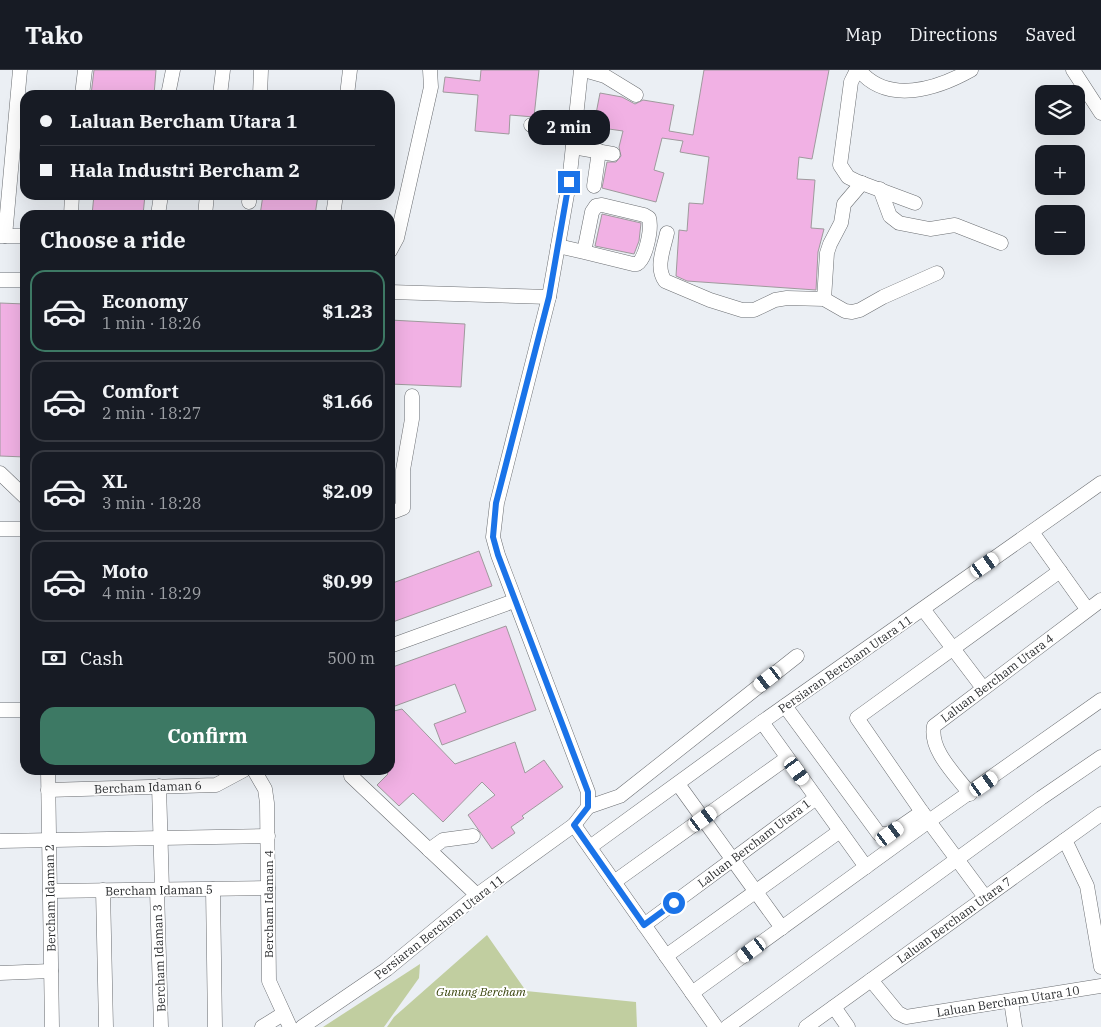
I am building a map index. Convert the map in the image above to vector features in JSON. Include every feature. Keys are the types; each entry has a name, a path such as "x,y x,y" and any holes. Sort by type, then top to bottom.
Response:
{"street":[{"path":"20,70 3,236 20,236"},
{"path":"82,90 84,70"},
{"path":"169,90 172,70"},
{"path":"221,90 223,70"},
{"path":"260,90 261,70"},
{"path":"348,90 350,70"},
{"path":"395,242 429,97 432,80 430,70"},
{"path":"636,95 605,76 582,70 573,147 549,297 493,522 495,546 514,601 588,792 588,807 620,796 797,656"},
{"path":"915,203 848,177 840,165 839,158 851,82 858,70 879,86 900,91 933,88 971,70"},
{"path":"1073,70 1101,113"},
{"path":"531,126 575,130"},
{"path":"573,147 606,152 594,186"},
{"path":"824,299 827,252 841,223 844,204 862,183"},
{"path":"880,190 890,216 899,222 935,229 955,225 1001,243"},
{"path":"558,246 633,264 640,263 649,232 649,218 644,215 610,207 596,206 592,212 584,252"},
{"path":"667,233 660,270 661,276 670,284 742,310 754,310 775,300 787,298 824,299 845,310 860,310 883,297 937,273"},
{"path":"0,280 20,280"},
{"path":"395,292 549,297"},
{"path":"395,511 403,508 403,470 412,419 412,396"},
{"path":"0,473 20,492"},
{"name":"Persiaran Bercham Utara 11","path":"590,848 762,722 1101,483"},
{"path":"0,530 20,529"},
{"path":"1032,532 1087,609"},
{"path":"985,897 925,816 857,718 1060,571"},
{"name":"Laluan Bercham Utara 4","path":"970,794 935,745 932,735 934,726 1101,600"},
{"path":"395,644 514,601"},
{"path":"923,609 983,688"},
{"path":"785,706 879,834 890,834 970,794 1101,700"},
{"path":"0,710 20,710"},
{"path":"762,722 866,867"},
{"path":"726,1027 1101,757"},
{"path":"614,882 787,758"},
{"name":"Bercham Idaman 2","path":"48,775 52,1027"},
{"name":"Bercham Idaman 6","path":"48,790 216,785 235,775"},
{"name":"Bercham Idaman 4","path":"257,775 264,789 268,836 269,981 290,1027"},
{"path":"351,776 477,895"},
{"path":"678,784 782,928"},
{"name":"Bercham Idaman 3","path":"159,786 161,838 159,890 161,1027"},
{"name":"Laluan Bercham Utara 1","path":"644,925 816,798"},
{"name":"Persiaran Bercham Utara 11","path":"302,1027 387,969 477,895 574,825 588,807"},
{"name":"Laluan Bercham Utara 7","path":"806,1027 1101,814"},
{"path":"692,993 866,867 925,816"},
{"path":"574,825 716,1027"},
{"path":"666,956 840,831"},
{"path":"0,841 268,836"},
{"path":"429,850 443,840 473,836"},
{"path":"1065,840 1096,900 1101,967"},
{"name":"Bercham Idaman 5","path":"50,891 268,888"},
{"path":"213,889 214,1027"},
{"path":"103,890 106,1027"},
{"path":"0,973 51,971"},
{"name":"Laluan Bercham Utara 10","path":"871,980 898,1013 906,1017 1101,986"},
{"path":"1011,1001 1015,1027"},
{"path":"834,1007 848,1027"},
{"path":"262,1027 283,1014"}],"green space":[{"name":"Gunung Bercham","path":"487,935 526,991 636,1002 637,1027 387,1027 394,1017"},
{"path":"420,964 419,978 384,1027 323,1027"}],"building":[{"path":"94,70 156,70 154,90 92,90"},
{"path":"481,70 539,70 534,117 510,115 509,134 475,131 478,95 443,92 445,77 480,81"},
{"path":"704,70 829,70 812,159 799,157 797,179 815,180 811,228 824,229 818,252 816,290 687,281 676,276 679,230 687,231 689,203 703,204 709,157 680,152 683,141 662,138 654,170 664,173 656,202 602,188 607,162 616,162 621,156 619,147 623,131 602,128 604,121 595,119 600,93 622,97 635,104 643,100 674,105 669,131 693,135"},
{"path":"94,200 144,200 144,210 92,210"},
{"path":"262,200 317,200 316,210 261,210"},
{"path":"602,214 641,223 639,241 634,254 595,246"},
{"path":"0,303 20,304 20,457 0,456"},
{"path":"395,320 465,324 461,387 395,384"},
{"path":"479,551 492,586 395,621 395,582"},
{"path":"506,626 536,710 442,745 434,724 466,712 455,684 395,706 395,666"},
{"path":"402,709 455,764 515,742 525,773 544,760 563,787 522,816 524,818 511,827 515,833 492,849 468,815 495,795 482,782 443,822 413,793 399,806 377,785 387,775 395,775 395,711"}],"route":[{"path":"569,182 549,297 496,503 493,537 514,601 588,792 588,807 574,825 644,925 674,903"}]}
